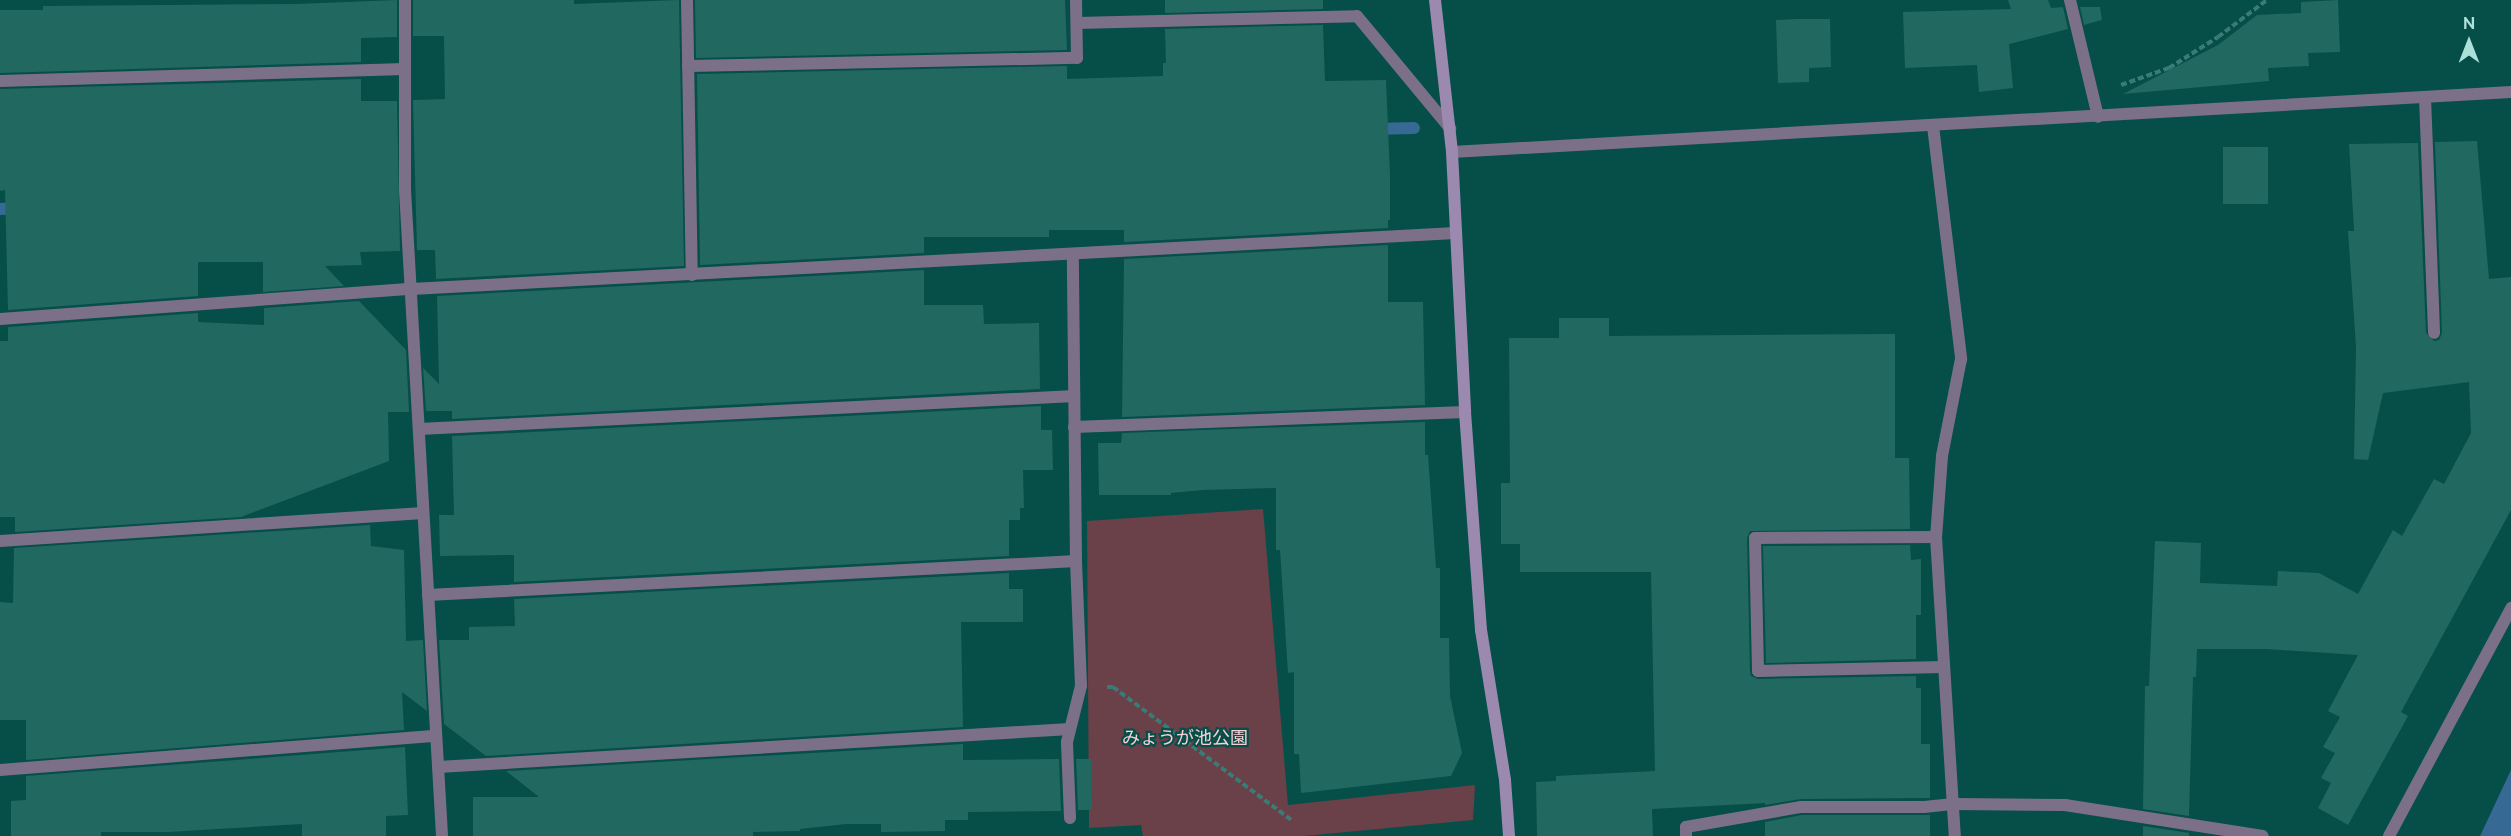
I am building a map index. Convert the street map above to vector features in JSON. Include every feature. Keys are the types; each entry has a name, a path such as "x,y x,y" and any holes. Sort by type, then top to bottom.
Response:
{"street":[{"path":"405,0 405,190 442,836"},
{"path":"687,0 692,275"},
{"path":"688,66 1077,58 1076,0"},
{"path":"1435,0 1452,153 1455,233 1481,630 1505,780 1509,836"},
{"path":"2070,0 2097,115"},
{"path":"1077,23 1358,16 1450,128"},
{"path":"0,81 405,69"},
{"path":"1452,153 2511,92"},
{"path":"2425,97 2434,333"},
{"path":"1933,126 1961,359 1942,456 1936,537 1955,836"},
{"path":"0,319 411,289 1455,233"},
{"path":"1070,818 1067,742 1081,686 1076,561 1073,254"},
{"path":"419,429 1074,396"},
{"path":"1074,427 1466,411"},
{"path":"0,541 423,513"},
{"path":"1936,537 1755,538 1758,671 1944,667"},
{"path":"428,595 1076,561"},
{"path":"2389,836 2511,608"},
{"path":"438,767 1070,729"},
{"path":"0,770 436,736"},
{"path":"1686,836 1686,827 1801,807 1924,807 1954,804 2065,804 2263,836"}],"path":[{"path":"2097,115 2122,84 2169,68 2218,37 2267,0"},
{"path":"1113,687 1293,821"}],"green space":[{"name":"みょうが池公園","path":"1263,509 1288,805 1475,785 1473,820 1304,836 1143,836 1141,825 1089,828 1087,521"}],"water":[{"path":"2511,770 2511,836 2480,836"}],"building":[{"path":"397,0 397,37 361,38 361,62 0,73 0,10 43,10 43,6 296,4"},
{"path":"413,0 574,0 574,4 679,0 684,266 436,279 435,250 417,250 413,100 445,99 444,36 413,36"},
{"path":"695,0 1065,0 1067,50 696,58"},
{"path":"1165,0 1323,0 1323,9 1165,13"},
{"path":"2008,0 2048,0 2051,8 2063,7 2068,29 2009,44 2013,88 1979,92 1977,65 1905,68 1903,12 2011,9"},
{"path":"2338,0 2340,52 2308,53 2309,66 2268,68 2269,81 2123,94 2218,45 2257,15 2301,13 2301,2"},
{"path":"2080,7 2100,7 2102,20 2084,25"},
{"path":"1830,19 1831,67 1809,68 1809,82 1778,83 1776,20"},
{"path":"1323,25 1325,81 1386,80 1390,175 1388,228 1124,242 1124,230 1049,230 1049,237 924,237 924,253 700,265 697,74 1067,66 1067,79 1163,76 1163,63 1166,63 1165,29"},
{"path":"361,79 361,101 397,101 400,251 360,252 362,265 325,266 344,286 263,292 263,262 198,262 198,296 8,310 5,190 0,191 0,89"},
{"path":"2477,141 2489,279 2511,277 2511,510 2401,712 2408,716 2348,825 2318,808 2331,783 2321,778 2335,753 2323,747 2340,717 2328,711 2358,655 2267,649 2197,649 2196,677 2193,677 2189,816 2143,809 2145,686 2149,686 2155,541 2201,543 2200,583 2277,586 2278,571 2319,573 2358,594 2393,530 2402,536 2434,479 2444,484 2471,433 2469,382 2383,393 2368,460 2354,459 2356,347 2348,231 2354,231 2349,144 2418,143 2426,333 2434,341 2439,340 2442,333 2435,142"},
{"path":"2223,147 2268,147 2268,204 2223,204"},
{"path":"1388,245 1388,302 1423,302 1425,405 1122,417 1124,259"},
{"path":"924,270 924,305 983,305 984,324 1039,323 1040,389 452,419 452,411 426,411 423,368 439,384 437,296"},
{"path":"359,301 406,350 409,412 388,412 389,461 241,517 15,532 15,517 0,517 0,341 8,341 8,327 198,313 198,322 264,325 264,308"},
{"path":"1559,318 1609,318 1609,336 1895,334 1895,458 1909,458 1910,529 1750,531 1747,538 1750,671 1751,676 1758,679 1916,676 1916,688 1921,688 1921,744 1930,744 1930,798 1801,799 1765,805 1765,803 1652,809 1653,836 1537,836 1536,782 1556,781 1556,776 1655,771 1651,572 1520,572 1520,544 1501,544 1501,483 1510,483 1509,338 1559,338"},
{"path":"1041,406 1041,430 1052,430 1053,470 1023,470 1024,508 1020,508 1020,520 1009,520 1009,556 514,582 514,555 440,556 439,515 454,515 452,436"},
{"path":"1425,422 1425,455 1428,455 1436,568 1440,568 1440,638 1449,638 1450,696 1462,753 1451,776 1301,793 1299,754 1294,754 1294,672 1288,673 1280,550 1276,550 1276,488 1203,490 1171,493 1171,495 1099,495 1098,443 1121,443 1122,433"},
{"path":"370,525 371,546 404,550 406,641 423,640 427,711 402,692 404,730 26,760 26,720 0,720 0,602 13,603 14,548"},
{"path":"1910,545 1911,560 1921,559 1921,615 1916,615 1916,659 1766,663 1763,546"},
{"path":"1009,573 1009,589 1023,589 1023,622 961,622 963,727 486,756 444,724 439,640 469,640 469,627 515,626 514,599"},
{"path":"963,744 963,760 1059,759 1061,811 968,812 968,820 945,820 945,831 881,832 881,824 846,824 800,829 800,831 753,832 753,836 473,836 473,797 539,797 506,771"},
{"path":"405,747 408,815 386,816 386,836 302,836 302,824 168,832 101,832 101,836 11,836 11,801 26,800 26,776"},
{"path":"1076,759 1091,759 1092,810 1078,810"},
{"path":"1802,815 1930,815 1930,836 1765,836 1765,822"},
{"path":"2143,826 2189,833 2189,836 2143,836"}],"waterway":[{"path":"1373,129 1414,128"},
{"path":"0,209 20,208"}]}
